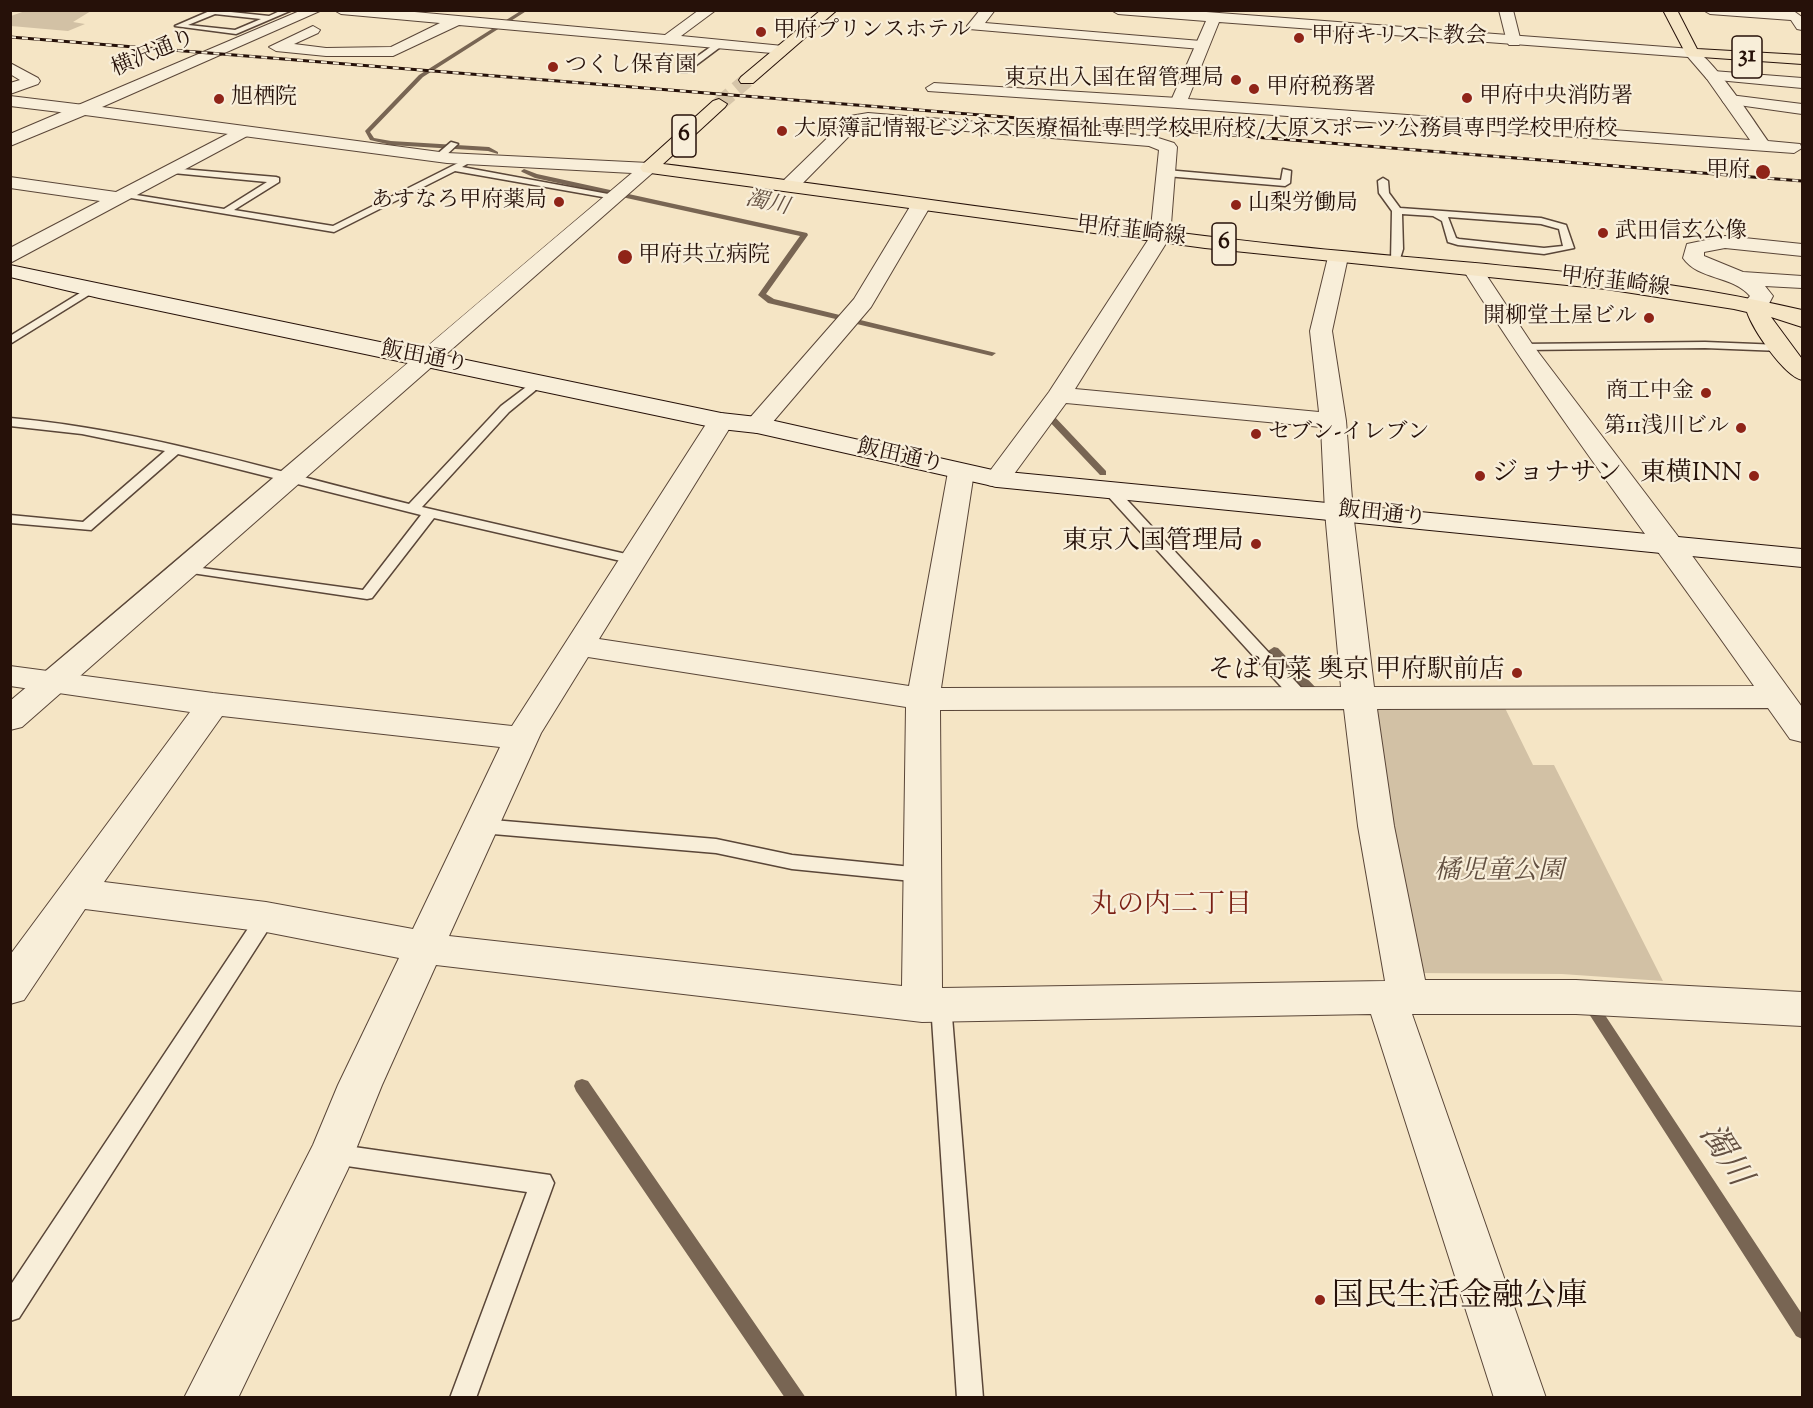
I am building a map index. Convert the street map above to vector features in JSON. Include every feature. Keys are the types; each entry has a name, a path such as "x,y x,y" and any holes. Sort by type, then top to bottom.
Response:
{"main road":[{"path":"747,80 830,10"},
{"path":"1670,10 1692,53"},
{"name":"31","path":"1692,53 1803,60"},
{"name":"6","path":"649,168 719,104"},
{"name":"甲府韮崎線","path":"649,168 790,185 1160,237 1338,257 1395,260 1596,280 1721,298 1801,318"},
{"path":"1757,306 1756,312 1781,348 1803,373"}],"street":[{"name":"横沢通り","path":"10,141 315,10"},
{"path":"476,10 456,21 418,38 393,52 326,51 276,47 331,22 456,21 783,50"},
{"path":"667,40 709,10"},
{"path":"988,10 974,26 1201,45"},
{"path":"1118,10 1215,14 1514,42 1692,53 1713,76 1763,146"},
{"path":"1506,10 1514,42"},
{"path":"1710,10 1795,16 1803,26"},
{"path":"1178,103 1215,14"},
{"path":"552,29 577,15"},
{"path":"394,37 418,38"},
{"path":"10,67 32,81 10,89"},
{"path":"1713,76 1803,83"},
{"path":"934,88 1178,103 1794,148"},
{"path":"1730,100 1803,110"},
{"path":"10,101 243,131 446,150 463,165 649,168"},
{"path":"790,185 856,120 868,118 1152,141 1168,147 1160,237 1059,395 997,479"},
{"path":"10,256 243,131"},
{"path":"10,719 291,479 425,358 649,168"},
{"path":"10,182 121,197"},
{"path":"757,425 863,302 921,205"},
{"path":"1803,250 1725,242 1694,248 1693,258 1708,269 1744,278 1803,282"},
{"path":"1338,257 1321,331 1333,421 1339,512 1359,699 1397,997 1520,1398"},
{"path":"1472,268 1523,347 1670,544 1803,731"},
{"name":"飯田通り","path":"10,271 266,328 425,358 721,421 757,425 997,479 1803,558"},
{"path":"1744,278 1753,283 1762,296 1757,306"},
{"path":"1801,318 1791,310 1790,303 1803,293"},
{"path":"1059,395 1333,421"},
{"path":"210,1398 332,1154 521,738 721,421"},
{"path":"931,1004 922,875 923,699 961,472"},
{"path":"579,645 923,699 1303,700 1777,697"},
{"path":"10,676 213,704 521,738"},
{"path":"10,988 75,893 213,704"},
{"path":"75,893 266,916 456,953 931,1004 1397,997 1576,997 1803,1009"}],"lane":[{"path":"271,18 214,12 179,26 236,32 271,18 288,10"},
{"path":"684,70 719,45"},
{"path":"121,197 334,229 463,165 614,196"},
{"path":"172,170 276,180 225,212"},
{"path":"1166,173 1285,183 1286,171"},
{"path":"1383,181 1384,194 1397,211 1398,249 1395,260"},
{"path":"1397,211 1435,213 1460,215 1555,224 1565,231 1569,248 1544,251 1458,242 1452,240 1446,220 1435,213"},
{"path":"1446,220 1460,215"},
{"path":"10,341 92,290"},
{"path":"1523,347 1705,345 1781,348"},
{"path":"412,509 505,410 538,382"},
{"path":"10,422 42,424 176,449 412,509 634,560"},
{"path":"11,519 86,527 176,449"},
{"path":"1111,491 1303,700"},
{"path":"185,568 367,595 430,513"},
{"path":"481,826 716,846 792,862 922,875"},
{"path":"10,1308 266,916"},
{"path":"931,1004 970,1398"},
{"path":"332,1154 542,1183 464,1398"}],"green space":[{"path":"25,11 91,11 73,22 85,24 68,31 11,26 11,16"},
{"name":"橘児童公園","path":"1505,708 1533,765 1554,765 1663,981 1562,974 1415,973 1373,709"}],"waterway":[{"name":"濁川","path":"496,153 489,149 391,143 372,139 367,132 421,76 526,10"},
{"name":"濁川","path":"524,171 535,176 804,235 762,295 771,301 992,353"},
{"name":"濁川","path":"1050,417 1103,473"},
{"path":"1274,651 1314,693"},
{"name":"濁川","path":"1596,1013 1802,1330"},
{"path":"582,1086 797,1398"}],"tunnel":[{"path":"719,104 747,80"}],"railway":[{"path":"10,37 1802,181"}],"place":[{"name":"甲府プリンスホテル","path":"761,32"},
{"name":"甲府キリスト教会","path":"1299,38"},
{"name":"つくし保育園","path":"553,67"},
{"name":"東京出入国在留管理局","path":"1236,80"},
{"name":"甲府税務署","path":"1254,89"},
{"name":"甲府中央消防署","path":"1467,98"},
{"name":"旭栖院","path":"219,99"},
{"name":"大原簿記情報ビジネス医療福祉専門学校甲府校/大原スポーツ公務員専門学校甲府校","path":"782,131"},
{"name":"甲府","path":"1763,172"},
{"name":"あすなろ甲府薬局","path":"559,202"},
{"name":"山梨労働局","path":"1236,205"},
{"name":"武田信玄公像","path":"1603,233"},
{"name":"甲府共立病院","path":"625,257"},
{"name":"開柳堂土屋ビル","path":"1649,318"},
{"name":"商工中金","path":"1706,393"},
{"name":"第11浅川ビル","path":"1741,428"},
{"name":"セブン-イレブン","path":"1256,434"},
{"name":"ジョナサン","path":"1480,476"},
{"name":"東横INN","path":"1754,476"},
{"name":"東京入国管理局","path":"1256,544"},
{"name":"そば旬菜 奥京 甲府駅前店","path":"1517,673"},
{"name":"国民生活金融公庫","path":"1320,1300"}],"district":[{"name":"丸の内二丁目","path":"1171,907"}]}
